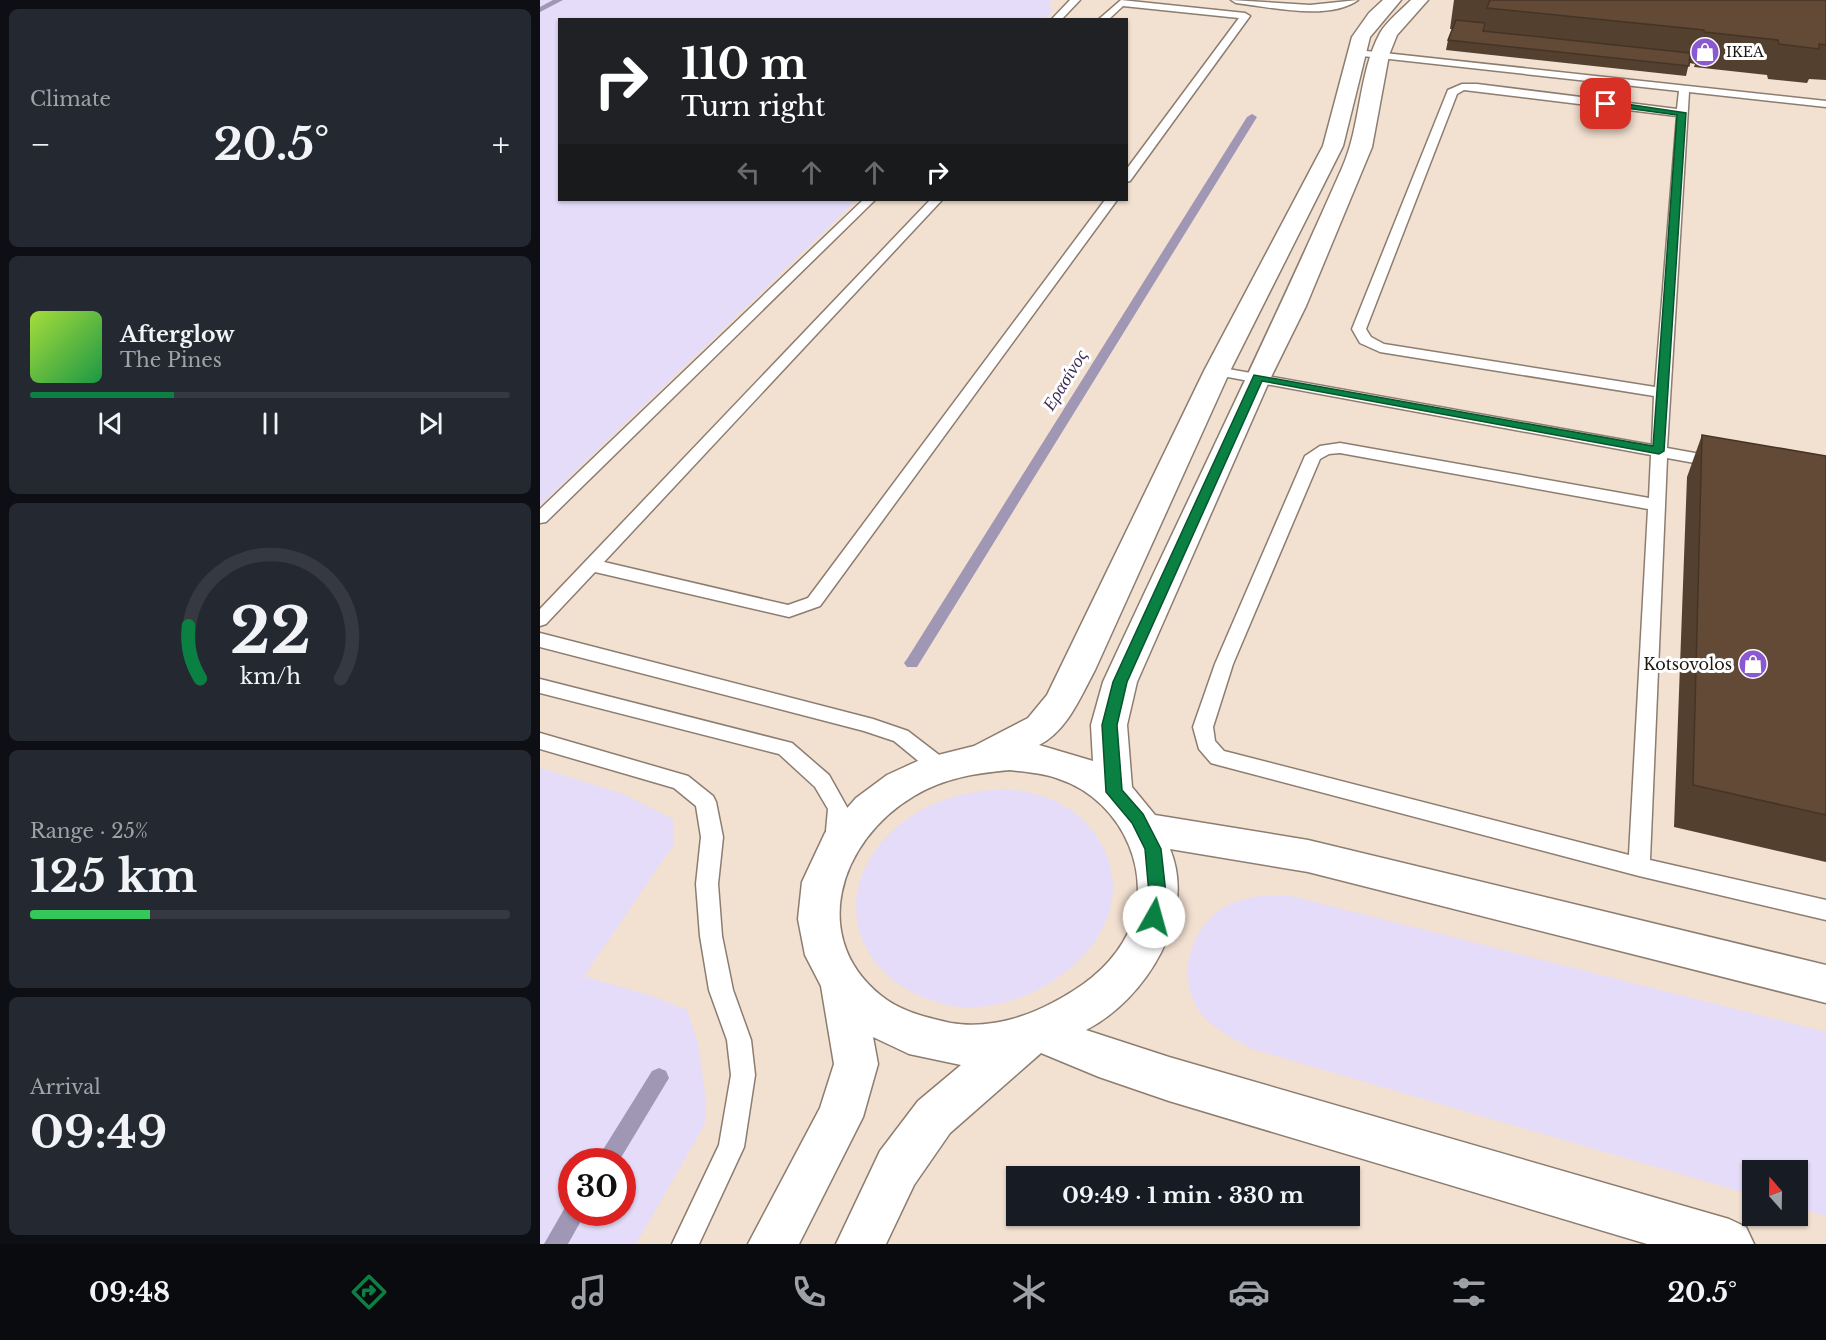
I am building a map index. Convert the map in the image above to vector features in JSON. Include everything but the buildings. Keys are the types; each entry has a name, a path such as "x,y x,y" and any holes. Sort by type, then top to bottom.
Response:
{"street":[{"path":"1114,792 1109,725 1120,682 1258,377 1294,306 1362,147 1369,54 1365,29 1394,0"},
{"path":"981,758 1041,728 1059,704 1078,670 1217,371 1333,146 1369,54 1420,0"},
{"path":"861,1244 897,1167 934,1117 1034,1034 1101,997 1132,963 1146,940 1154,917 1158,894 1153,849 1131,809 1114,792 1092,777 1067,766 1030,758 981,758 940,767 890,792 850,829 835,852 823,887 819,906 819,934 827,962 842,986 863,1009 890,1027 921,1039 955,1045 992,1044 1034,1034 1169,1079 1729,1244"},
{"path":"1144,829 1308,856 1826,984"},
{"path":"773,1244 840,1117 856,1064 842,986"}],"lane":[{"path":"1057,18 1075,0"},
{"path":"1236,0 1305,7 1339,5 1353,0"},
{"path":"1104,18 1121,3 1245,16 1128,175"},
{"path":"1369,54 1826,104"},
{"path":"1662,393 1380,348 1365,340 1359,329 1452,92 1462,87 1477,87 1682,113"},
{"path":"1639,867 1662,393 1684,89"},
{"path":"540,518 868,201"},
{"path":"540,620 935,201"},
{"path":"591,565 789,611 802,609 814,602 1110,201"},
{"path":"1217,371 1729,464"},
{"path":"1656,505 1340,448 1325,449 1313,456 1224,664 1203,727 1206,744 1218,757 1639,867 1826,910"},
{"path":"540,640 866,724 901,736 940,767"},
{"path":"540,686 785,748 822,781 838,809 835,852"},
{"path":"540,741 681,782 706,802 712,837 707,884 711,936 721,990 739,1040 743,1075 731,1147 685,1244"}],"shaded area":[{"path":"540,0 1826,0 1826,1244 540,1244"},
{"path":"540,0 1053,0 1049,4 1053,11 1046,18 558,18 558,201 856,201 540,505"},
{"path":"540,768 621,793 673,819 674,844 584,976 652,996 687,1010 698,1043 705,1093 705,1124 636,1244 540,1244"},
{"path":"1004,789 1035,794 1053,800 1076,814 1089,826 1104,849 1112,873 1112,895 1108,917 1098,937 1084,955 1048,984 1008,1002 977,1007 947,1005 914,993 888,976 870,954 859,929 856,902 862,874 877,848 913,815 938,802 963,794"},
{"path":"1263,895 1291,896 1826,1032 1826,1216 1808,1211 1808,1160 1742,1160 1742,1192 1252,1049 1209,1022 1197,1008 1190,992 1188,975 1189,957 1204,925 1217,912 1236,902"}],"waterway":[{"path":"540,10 559,0"},
{"name":"Ερασίνος","path":"912,663 1252,117"},
{"name":"Ερασίνος","path":"615,1148 659,1078"},
{"name":"Ερασίνος","path":"555,1244 566,1226"}],"place":[{"name":"IKEA","path":"1705,52"},
{"name":"Kotsovolos","path":"1753,664"}],"route":[{"path":"1154,917 1158,894 1153,849 1138,819 1114,792 1109,725 1120,682 1258,377 1659,451 1682,113 1606,104"}]}
